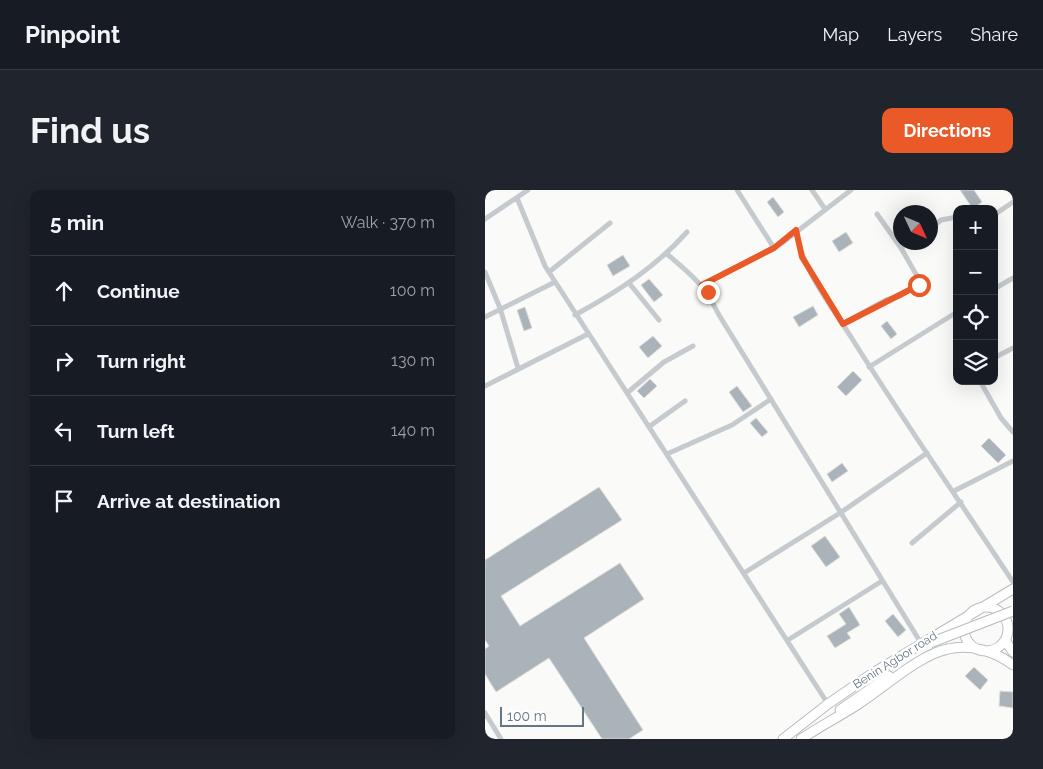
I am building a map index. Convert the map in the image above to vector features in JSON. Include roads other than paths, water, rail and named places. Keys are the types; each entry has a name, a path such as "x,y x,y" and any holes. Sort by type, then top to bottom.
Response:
{"highway":[{"name":"Benin Agbor road","path":"783,739 828,704 928,644 976,610 1013,589"},
{"path":"1009,634 997,648 985,651 973,646 968,640 965,632 967,619 976,610 988,608 999,612 1007,621 1013,652"},
{"path":"812,718 928,644 1013,611"},
{"path":"818,727 928,644 1013,617"},
{"name":"Benin Agbor road","path":"801,739 857,705 930,655 946,649 959,648 985,651 1013,665"}],"street":[{"path":"485,219 517,198 521,192 528,190"},
{"path":"737,190 774,248"},
{"path":"812,190 825,209"},
{"path":"702,285 774,248 851,190"},
{"path":"517,198 555,282 650,426 828,704"},
{"path":"998,212 1013,202"},
{"path":"877,214 893,237"},
{"path":"938,222 953,218"},
{"path":"549,272 610,223"},
{"path":"796,230 802,257 869,367 954,491 1013,582"},
{"path":"575,314 629,283 667,254 687,232"},
{"path":"843,324 919,285 920,280 902,250"},
{"path":"667,254 702,285 882,581 928,644"},
{"path":"485,272 500,308 518,368"},
{"path":"998,287 1013,278"},
{"path":"485,317 555,282"},
{"path":"629,283 659,320"},
{"path":"869,367 953,314"},
{"path":"485,386 588,334"},
{"path":"627,392 658,366 693,346"},
{"path":"998,356 1013,348"},
{"path":"982,385 1001,418 1013,432"},
{"path":"667,454 732,424 771,399"},
{"path":"650,426 685,402"},
{"path":"744,573 840,513 927,453"},
{"path":"954,491 1013,461"},
{"path":"913,543 961,502"},
{"path":"787,640 882,581"},
{"path":"485,713 501,739"}]}
